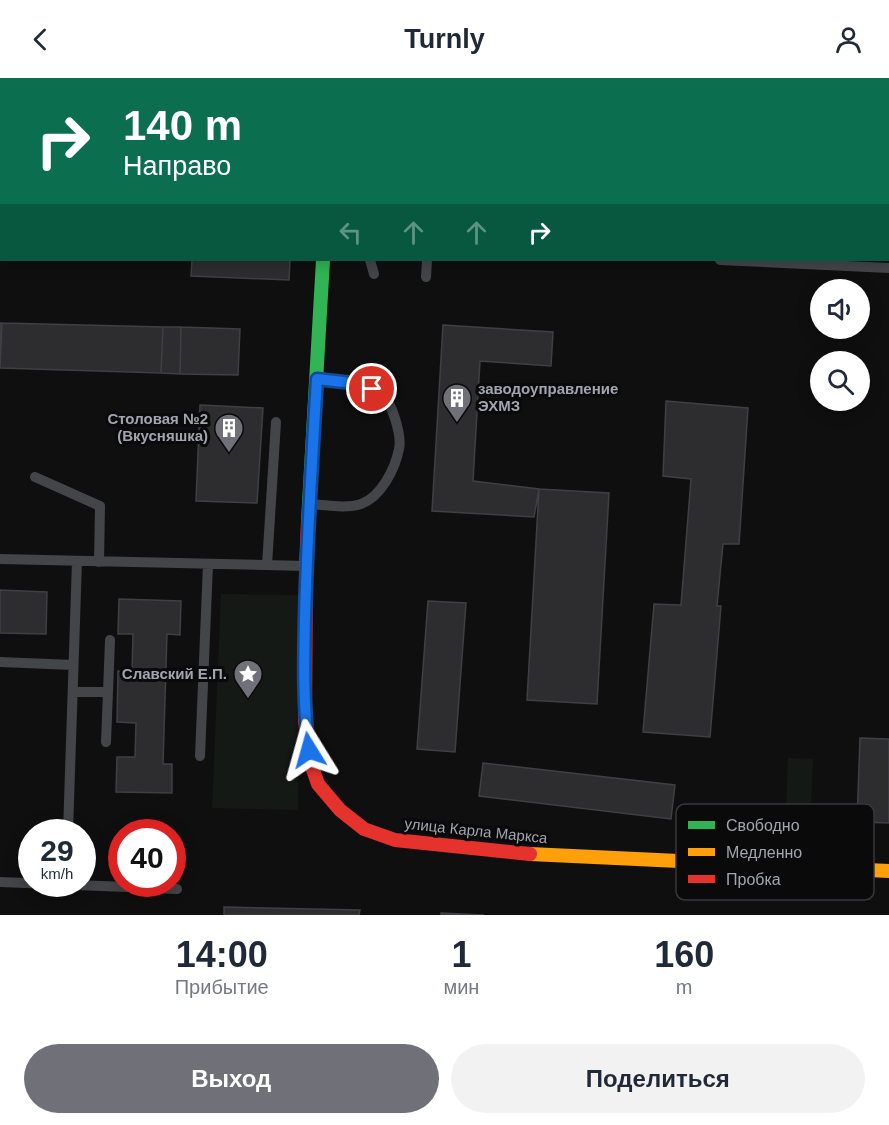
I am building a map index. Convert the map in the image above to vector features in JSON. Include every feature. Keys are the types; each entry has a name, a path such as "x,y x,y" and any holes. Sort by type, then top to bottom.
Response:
{"street":[{"name":"улица Карла Маркса","path":"323,261 306,566 304,684 305,720 311,764 318,784 340,810 364,829 395,840 552,856 676,862"},
{"name":"улица Карла Маркса","path":"874,870 889,871"}],"lane":[{"path":"370,261 374,274"},
{"path":"426,277 427,261"},
{"path":"741,261 889,268"},
{"path":"310,504 360,505 373,498 387,480 400,447 395,416 383,395 361,384 317,379"},
{"path":"267,565 276,422"},
{"path":"35,477 100,506 99,562"},
{"path":"0,560 306,566"},
{"path":"68,819 77,561"},
{"path":"200,756 208,564"},
{"path":"106,742 110,640"},
{"path":"0,662 74,665"},
{"path":"73,692 108,692"},
{"path":"0,882 108,886"}],"shaded area":[{"path":"221,594 301,595 298,810 212,808"},
{"path":"788,758 813,759 811,804 786,804"}],"building":[{"path":"192,261 290,261 289,280 191,276"},
{"path":"0,323 2,323 0,368"},
{"path":"2,323 163,327 161,373 0,368"},
{"name":"заводоуправление ЭХМЗ","path":"443,325 553,332 551,366 480,361 473,481 539,489 534,517 432,511"},
{"path":"163,327 181,327 180,374 161,373"},
{"path":"181,327 240,329 238,375 180,374"},
{"path":"666,401 748,408 739,544 723,544 717,606 721,606 710,737 643,732 654,604 681,605 691,479 663,476"},
{"name":"Столовая №2 (Вкусняшка)","path":"200,405 263,408 257,503 196,501"},
{"path":"539,489 609,493 597,704 527,700"},
{"path":"0,590 47,592 46,634 0,633"},
{"path":"119,599 181,601 180,635 167,634 163,764 172,764 172,793 116,792 117,757 135,757 136,723 117,722 118,671 132,672 133,634 118,634"},
{"path":"428,601 466,603 455,752 417,749"},
{"path":"860,738 889,739 889,823 874,823 874,804 858,804"},
{"path":"483,763 675,785 671,819 479,796"},
{"path":"224,907 360,910 359,915 224,915"},
{"path":"441,913 484,915 441,915"}],"traffic: fast":[{"path":"308,521 323,261"}],"traffic: slow":[{"path":"530,854 676,861"},
{"path":"874,870 889,871"}],"traffic: jam":[{"path":"308,521 305,721 311,764 318,784 340,810 364,829 395,840 530,854"}],"place":[{"name":"заводоуправление ЭХМЗ","path":"457,424"},
{"name":"Столовая №2 (Вкусняшка)","path":"229,454"},
{"name":"Славский Е.П.","path":"248,700"}],"route":[{"path":"309,750 304,684 306,566 317,379 361,384 372,389"}]}
